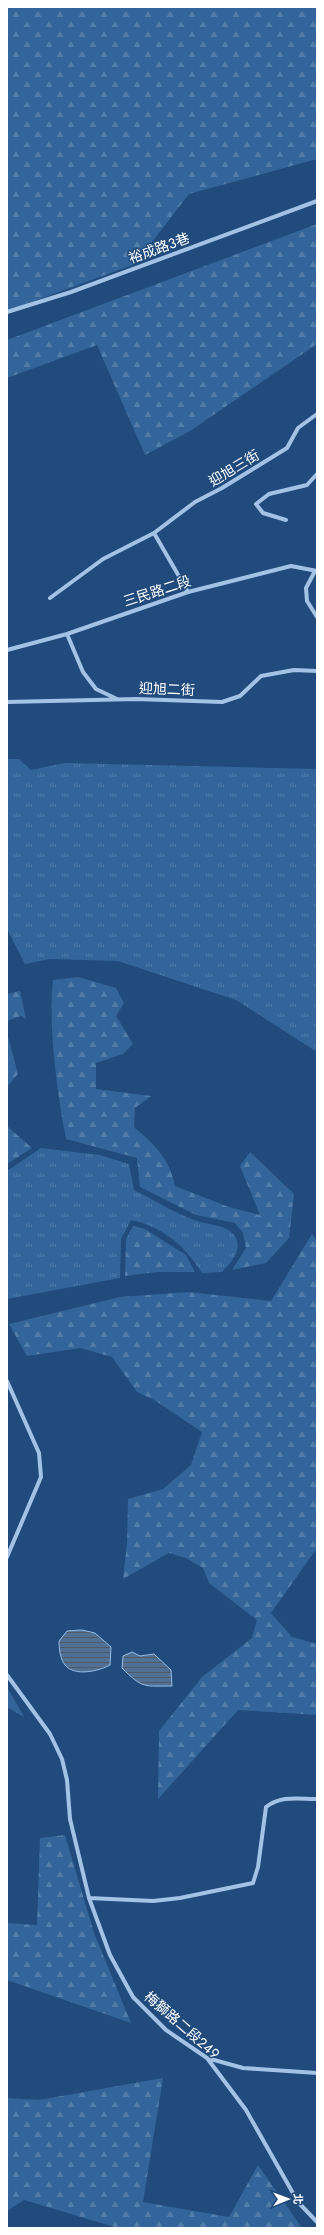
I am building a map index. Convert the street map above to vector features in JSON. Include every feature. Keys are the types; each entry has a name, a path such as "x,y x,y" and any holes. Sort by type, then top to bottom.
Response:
{"street":[{"name":"裕成路3巷","path":"7,312 71,292 317,202"},
{"name":"迎旭三街","path":"50,598 103,559 154,533 195,502 222,488 287,448 298,428 317,414"},
{"path":"286,520 263,513 256,504 269,494 307,485 317,474"},
{"path":"154,533 188,592"},
{"name":"三民路二段","path":"7,650 68,634 188,592 291,566 316,571"},
{"path":"316,571 306,588 307,601 317,616"},
{"path":"68,634 83,672 96,688 119,700"},
{"name":"迎旭二街","path":"7,702 119,700 222,702 240,696 261,676 294,670 317,672"},
{"path":"7,1382 39,1453 41,1477 7,1557"},
{"name":"梅獅路二段249","path":"7,1675 50,1734 62,1759 67,1780 70,1819 89,1898 110,1955 133,1997 166,2030 207,2058 246,2110 298,2202 317,2222"},
{"path":"89,1898 153,1901 180,1898 253,1882 258,1867 266,1807 274,1801 286,1799 317,1799"},
{"path":"207,2058 243,2068 317,2073"}],"green space":[{"path":"7,7 317,7 317,159 189,194 135,264 7,311"},
{"path":"317,224 317,344 190,431 145,455 97,345 7,378 7,340"},
{"path":"7,759 19,759 31,770 65,763 317,769 317,1052 236,1000 118,961 50,959 25,964 7,929"},
{"path":"78,977 116,988 124,1003 116,1016 133,1044 123,1054 96,1063 96,1089 151,1096 135,1108 134,1127 154,1146 165,1160 173,1176 175,1186 226,1206 260,1215 240,1166 250,1152 294,1194 289,1238 266,1263 232,1270 246,1248 243,1233 235,1223 196,1215 140,1187 137,1158 66,1139 59,1101 54,1060 52,1018 53,980"},
{"path":"20,991 26,1019 21,1016 7,1021 7,994"},
{"path":"7,1033 18,1074 7,1087"},
{"path":"7,1126 32,1148 7,1164"},
{"path":"41,1148 100,1155 129,1164 134,1190 189,1218 229,1230 236,1238 238,1248 235,1256 222,1272 202,1273 188,1254 163,1232 131,1220 121,1239 120,1278 7,1299 7,1171"},
{"path":"133,1226 145,1229 186,1255 195,1272 157,1272 125,1276 126,1239"},
{"path":"312,1234 317,1241 317,1548 271,1613 292,1637 317,1644 317,1715 238,1710 158,1799 159,1731 202,1677 252,1638 257,1620 209,1583 203,1568 186,1558 169,1553 123,1579 127,1543 128,1499 163,1489 191,1465 202,1432 154,1400 137,1392 112,1357 80,1348 27,1356 9,1324 120,1297 188,1292 271,1301"},
{"path":"7,1687 24,1717 7,1707"},
{"path":"65,1835 94,1933 131,2023 7,1980 7,1923 37,1925 40,1838"},
{"path":"163,2078 143,2202 229,2217 258,2165 302,2228 118,2228 24,2200 7,2211 7,2098 39,2100"}],"shaded area":[{"path":"82,1630 95,1633 111,1647 110,1665 94,1671 81,1672 69,1669 63,1663 59,1641 67,1631"},
{"path":"132,1652 140,1656 154,1654 171,1670 172,1686 149,1686 135,1680 122,1668 123,1656"}]}
